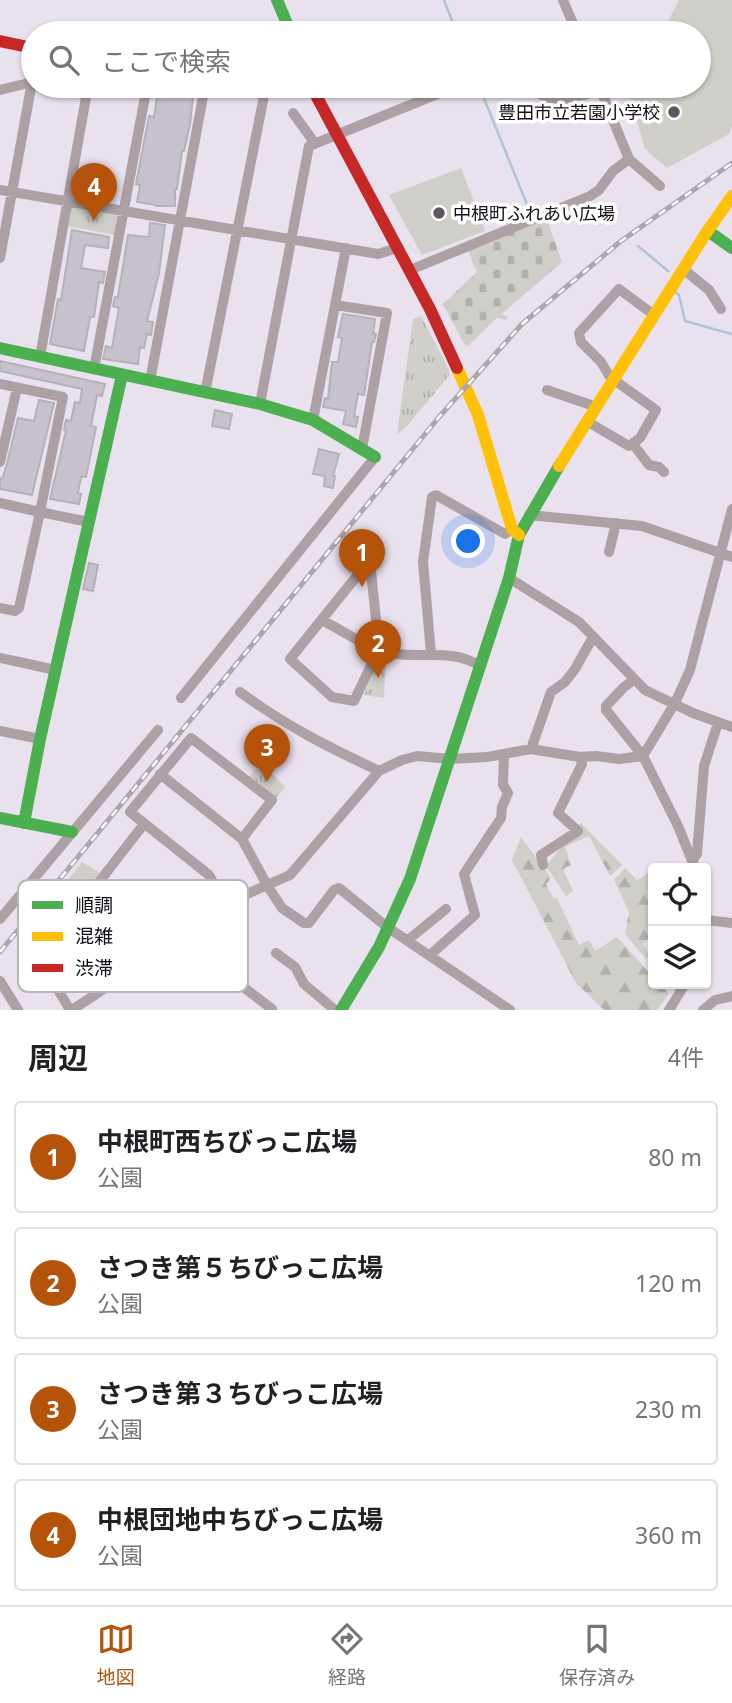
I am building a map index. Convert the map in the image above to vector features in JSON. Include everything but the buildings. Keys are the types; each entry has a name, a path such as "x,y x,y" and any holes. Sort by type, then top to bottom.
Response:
{"street":[{"path":"277,0 286,21"},
{"path":"563,0 572,21"},
{"path":"0,41 21,45"},
{"path":"0,90 21,85"},
{"path":"0,258 29,98"},
{"path":"40,357 86,98"},
{"path":"94,369 145,98"},
{"path":"150,382 203,98"},
{"path":"205,393 264,98"},
{"path":"318,98 410,270 478,415 516,532 509,578 410,879 379,947 341,1010"},
{"path":"260,404 309,146 428,98"},
{"path":"546,98 551,102 572,98"},
{"path":"604,98 629,159 660,186"},
{"path":"293,113 314,142"},
{"path":"410,270 590,196 599,190 613,171 629,159"},
{"path":"0,190 377,254 397,247"},
{"path":"431,654 423,562 432,497 436,495 505,534 516,532 732,196"},
{"path":"708,231 732,248"},
{"path":"313,420 346,248"},
{"path":"684,269 709,290 721,309"},
{"path":"588,422 627,446 640,438 656,410 613,380 589,348 581,342 579,332 620,289 654,315"},
{"path":"335,305 387,313 362,449"},
{"path":"0,348 260,404 313,420 375,457 181,698"},
{"path":"24,823 40,740 122,375"},
{"path":"0,384 63,397 19,608 15,611 0,608"},
{"path":"0,462 17,388"},
{"path":"547,390 597,407"},
{"path":"633,444 649,465 659,467 664,472"},
{"path":"0,503 89,522"},
{"path":"643,756 675,703 694,657 732,512"},
{"path":"529,515 642,526 732,557"},
{"path":"609,552 616,523"},
{"path":"370,567 379,649 354,701 332,697 290,659 364,568 370,567"},
{"path":"509,578 565,612 645,690 732,727"},
{"path":"322,620 392,653 462,658 480,666"},
{"path":"531,748 551,692 575,669 593,637"},
{"path":"0,658 56,670"},
{"path":"634,680 606,706 643,756 694,863"},
{"path":"240,692 278,720 320,744 379,771"},
{"path":"694,863 704,766 718,723"},
{"path":"32,880 158,730"},
{"path":"0,731 40,740"},
{"path":"212,880 130,812 191,738 272,800 242,839"},
{"path":"248,894 290,875 379,771 402,760 417,756 450,759 504,755 531,748 580,758 596,756 619,759 643,756"},
{"path":"430,955 475,915 464,874 501,818 508,793 503,785 504,755"},
{"path":"543,865 541,855 578,831 558,813 582,764 580,758"},
{"path":"160,774 242,839 282,908 303,923 309,923 334,890 339,888 387,927 510,1010"},
{"path":"0,818 72,832"},
{"path":"101,880 144,824"},
{"path":"0,919 18,897"},
{"path":"408,940 446,909"},
{"path":"711,921 732,923"},
{"path":"276,953 295,967 304,984 335,1010"},
{"path":"0,981 18,1010"},
{"path":"668,1010 682,989"},
{"path":"248,991 272,1009"},
{"path":"60,992 71,1010 98,992"},
{"path":"703,1010 715,1000 732,996"}],"green space":[{"path":"679,0 732,0 732,126 729,134 667,168 645,149 630,98 711,98 711,21 668,21"},
{"name":"中根町ふれあい広場","path":"461,168 485,231 422,255 389,195"},
{"path":"71,207 117,213 119,216 115,235 68,226"},
{"path":"547,219 562,262 502,314 508,317 505,320 497,318 468,346 464,344 443,304 477,272 467,249"},
{"path":"421,316 449,370 449,376 397,434 413,319"},
{"path":"386,655 384,698 364,695 379,657"},
{"path":"265,766 285,787 277,797 272,797 248,778 255,769"},
{"path":"581,823 622,865 610,876 589,836 565,847 571,865 563,869 573,891 566,896 546,866"},
{"path":"521,837 551,878 546,884 553,898 557,898 579,945 589,940 595,951 617,937 648,971 648,989 664,989 669,994 657,1010 604,1010 576,983 512,860"},
{"path":"82,862 100,873 94,880 68,880"},
{"path":"625,868 637,880 648,873 648,939 643,943 648,953 646,959 625,934 629,912 614,880"}],"waterway":[{"path":"444,0 452,21"},
{"path":"484,98 528,207"},
{"path":"638,246 668,271"},
{"path":"675,292 679,295 685,321 732,334"}],"railway":[{"path":"59,880 439,417 522,324 621,241 732,163"},
{"path":"0,952 18,930"}],"traffic: fast":[{"path":"277,0 286,21"},
{"path":"708,231 732,248"},
{"path":"0,348 260,404 313,420 375,457"},
{"path":"24,823 40,739 122,375"},
{"path":"341,1010 379,947 410,879 509,578 519,535 559,466"},
{"path":"0,818 72,832"}],"traffic: slow":[{"path":"559,466 732,196"},
{"path":"457,368 478,415 512,529 519,535"}],"traffic: jam":[{"path":"0,41 21,45"},
{"path":"317,98 430,309 457,368"}],"place":[{"name":"豊田市立若園小学校","path":"674,112"},
{"name":"中根町ふれあい広場","path":"439,213"},
{"name":"中根団地中ちびっこ広場","path":"94,221"},
{"name":"中根町西ちびっこ広場","path":"362,587"},
{"name":"さつき第５ちびっこ広場","path":"378,678"},
{"name":"さつき第３ちびっこ広場","path":"267,782"}]}
